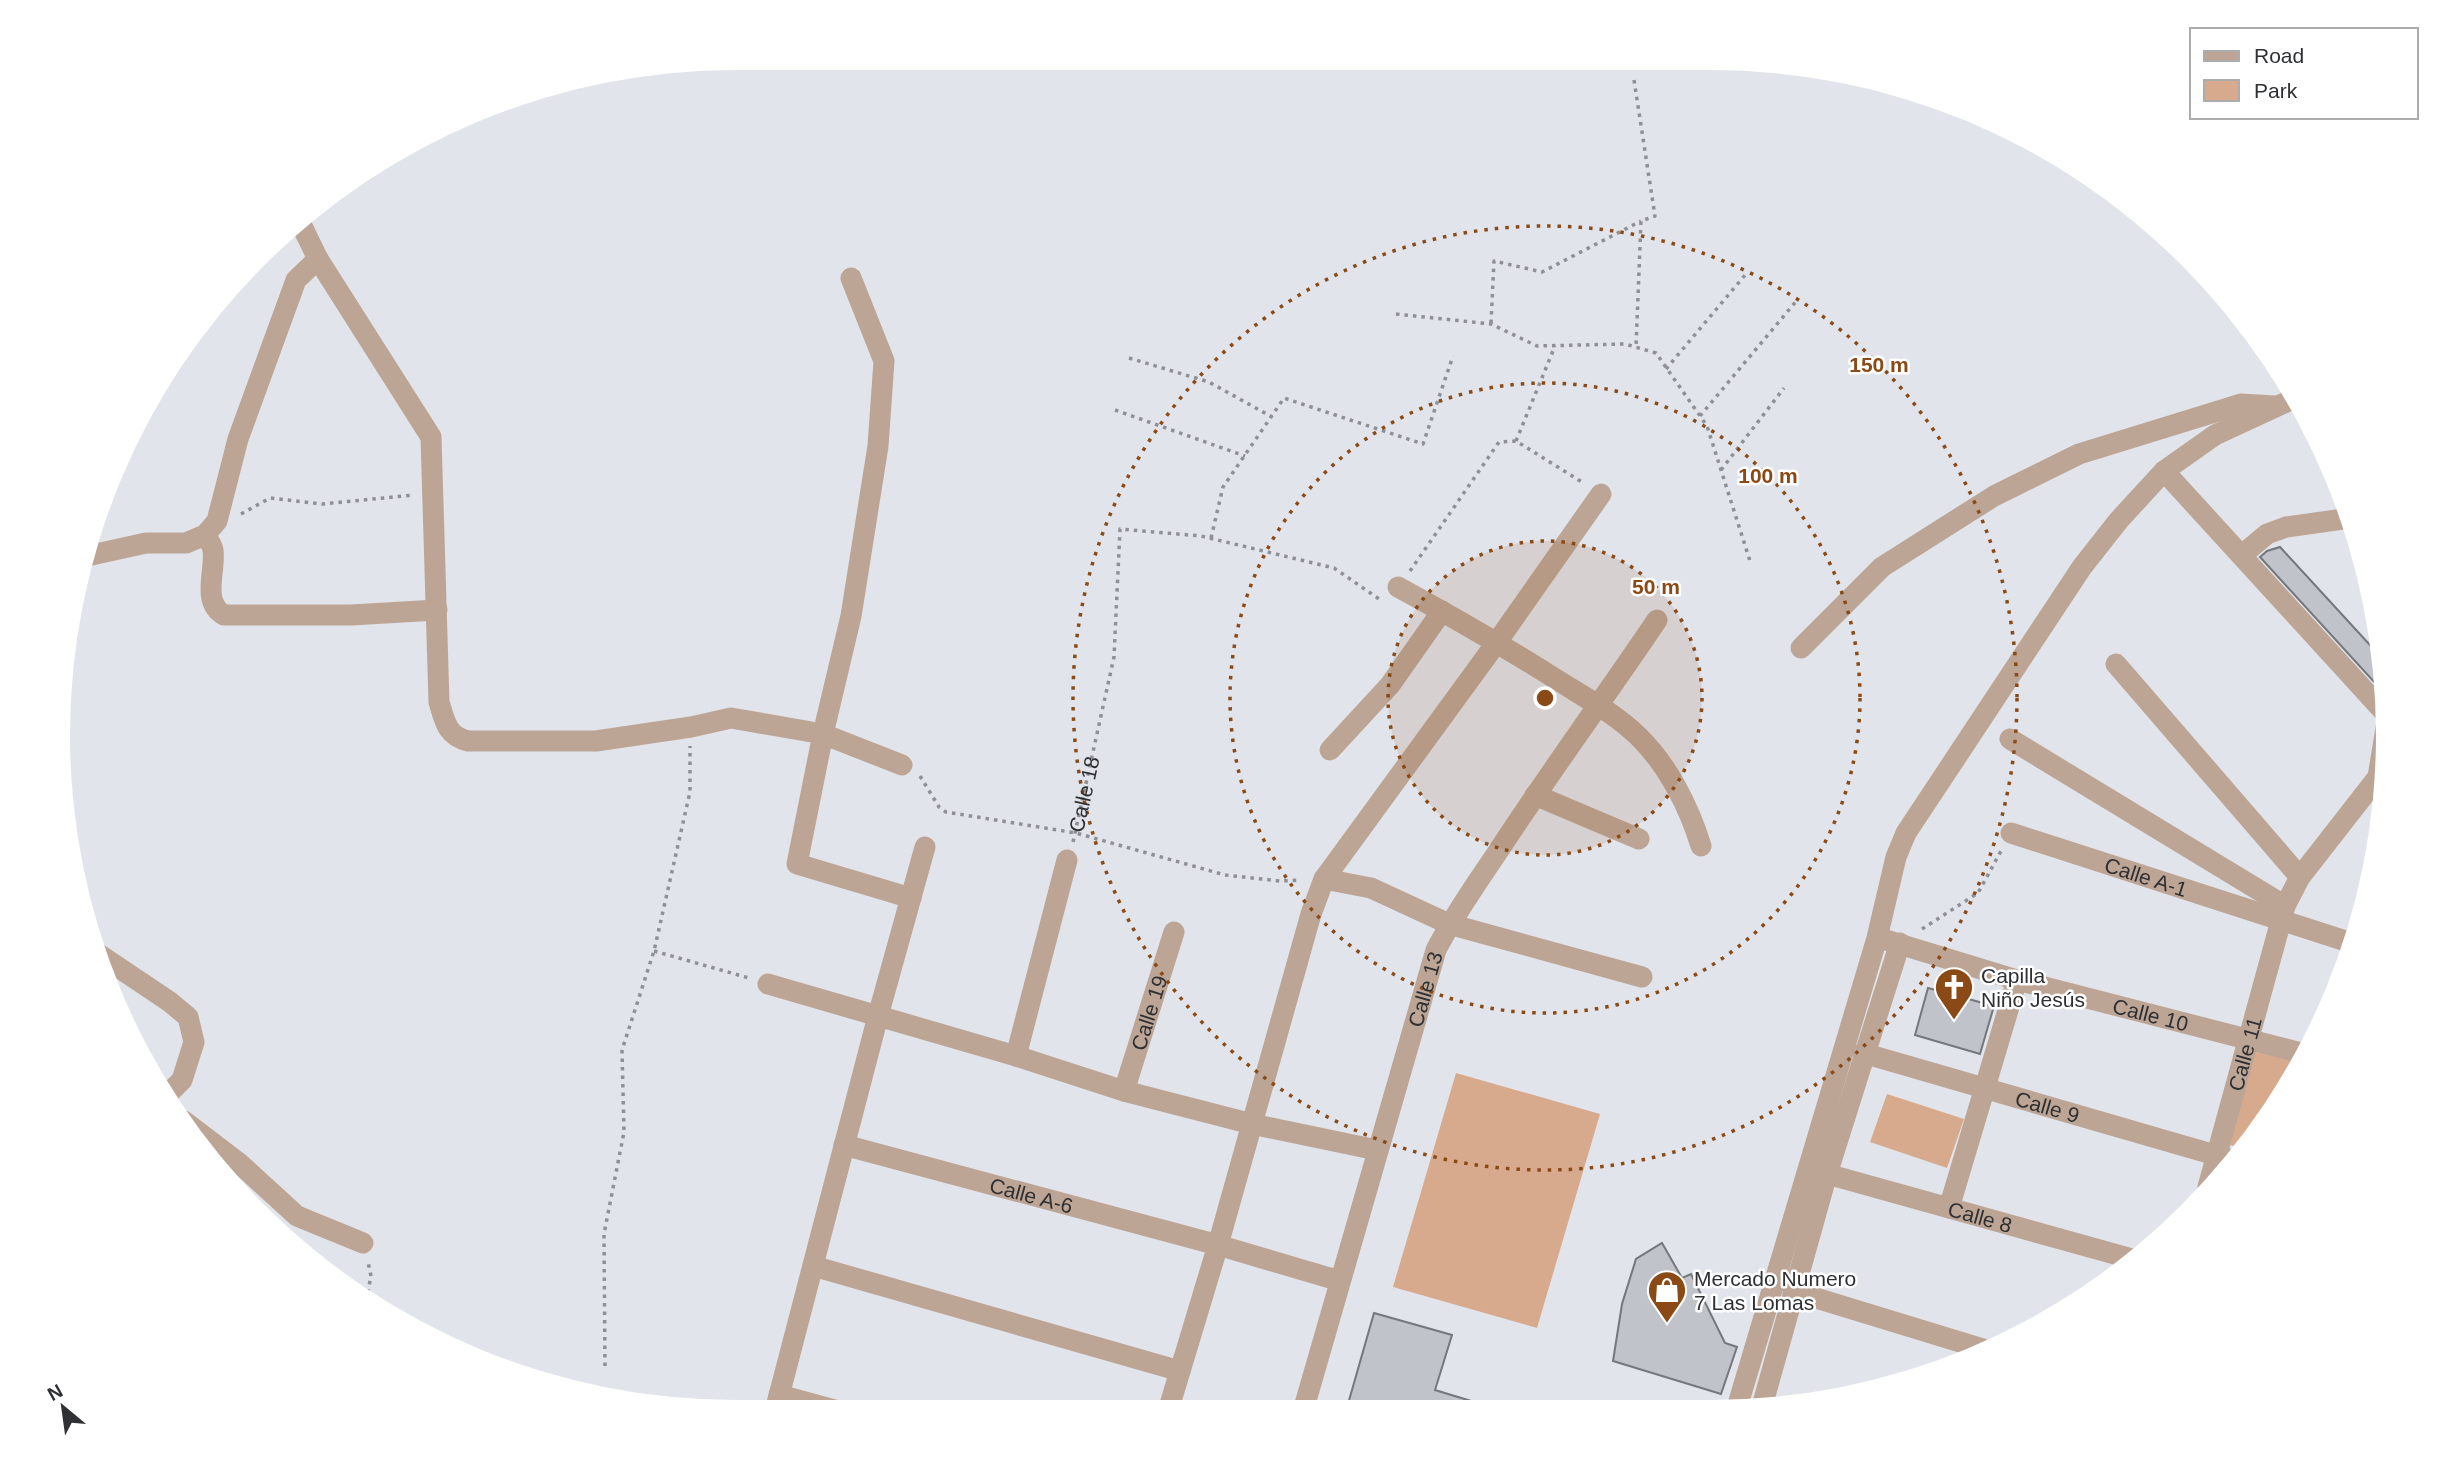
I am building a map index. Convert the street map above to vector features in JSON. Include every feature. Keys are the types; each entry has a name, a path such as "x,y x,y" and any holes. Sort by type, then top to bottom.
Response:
{"street":[{"path":"303,230 317,259 431,437 439,702 448,728 457,738 468,741 596,740 691,727 731,718 823,734 902,765"},
{"path":"96,554 146,543 186,543 205,535 217,521 237,439 296,280 317,259"},
{"path":"851,278 884,361 878,446 851,616 823,734 797,864 911,898"},
{"path":"1739,1399 1877,937 1896,857 1906,833 2082,567 2119,520 2164,471 2215,435 2286,402"},
{"path":"1801,648 1882,567 1994,496 2079,454 2241,404 2286,402"},
{"path":"2164,471 2375,702"},
{"path":"1171,1400 1218,1245 1311,914 1324,879 1601,494"},
{"path":"2242,555 2267,534 2286,527 2340,519"},
{"path":"205,535 213,548 212,600 216,611 223,615 351,615 437,610"},
{"path":"1398,587 1497,642 1599,706 1638,736 1659,762 1684,802 1701,846"},
{"path":"1330,750 1390,685 1442,611"},
{"name":"Calle 13","path":"1306,1400 1436,950 1449,924 1535,794 1657,620"},
{"path":"2116,664 2301,877"},
{"path":"2010,739 2283,914 2344,940"},
{"name":"Calle 11","path":"2225,1156 2247,1039 2283,914 2301,877 2375,781"},
{"path":"1535,794 1639,839"},
{"name":"Calle A-1","path":"2011,833 2283,914"},
{"path":"778,1400 925,847"},
{"name":"Calle 18","path":"1016,1056 1067,860"},
{"path":"1324,879 1371,888 1449,924 1642,977"},
{"name":"Calle 19","path":"1124,1091 1174,932"},
{"name":"Calle 10","path":"1877,937 2017,979 2295,1052"},
{"path":"1763,1398 1826,1174 1900,943"},
{"path":"110,962 188,1017 194,1042 182,1080 173,1089"},
{"path":"1949,1208 2017,979"},
{"path":"768,984 1016,1056 1124,1091 1252,1124 1377,1150"},
{"name":"Calle 9","path":"1863,1053 2224,1158"},
{"path":"205,1137 239,1163 297,1216 363,1243"},
{"name":"Calle A-6","path":"844,1145 1218,1245 1340,1281"},
{"name":"Calle 8","path":"1826,1174 2124,1257"},
{"path":"813,1266 1180,1370"},
{"path":"1793,1291 1972,1346"}],"path":[{"path":"1491,324 1494,261 1542,272 1655,216 1634,80"},
{"path":"1636,347 1641,221"},
{"path":"1667,369 1746,274"},
{"path":"1700,416 1798,299"},
{"path":"1396,314 1491,324 1537,346 1625,344 1656,354 1707,426 1750,561"},
{"path":"1516,441 1556,346"},
{"path":"1453,356 1423,444 1284,398 1223,487 1211,538 1334,568 1386,604 1499,442 1516,441 1601,494"},
{"path":"1129,358 1209,382 1272,417"},
{"path":"1721,470 1784,388"},
{"path":"1115,410 1245,456"},
{"path":"238,516 270,498 322,503 434,494"},
{"name":"Calle 18","path":"1067,860 1076,832 1114,657 1120,529 1211,538"},
{"path":"605,1366 604,1234 624,1132 622,1050 654,951 690,792 691,727"},
{"path":"902,765 916,770 939,807 946,812 1076,832 1224,876 1280,881 1324,879"},
{"path":"1900,943 1978,893 2011,833"},
{"path":"654,951 768,984"},
{"path":"363,1243 371,1276 368,1289"}],"green space":[{"path":"2255,1052 2291,1061 2239,1140 2234,1146 2230,1145"},
{"path":"1456,1073 1600,1114 1537,1328 1393,1287"},
{"path":"1887,1094 1964,1119 1947,1168 1870,1142"}],"building":[{"path":"2280,547 2369,644 2374,682 2260,557 2267,551"},
{"name":"Capilla Niño Jesús","path":"1928,988 1994,1006 1980,1054 1915,1035"},
{"name":"Mercado Numero 7 Las Lomas","path":"1662,1243 1682,1278 1691,1274 1725,1343 1737,1347 1721,1394 1613,1361 1622,1304 1636,1259"},
{"path":"1374,1313 1452,1335 1435,1390 1468,1400 1349,1400"}],"place":[{"name":"Capilla Niño Jesús","path":"1954,1021"},
{"name":"Mercado Numero 7 Las Lomas","path":"1667,1324"}]}
